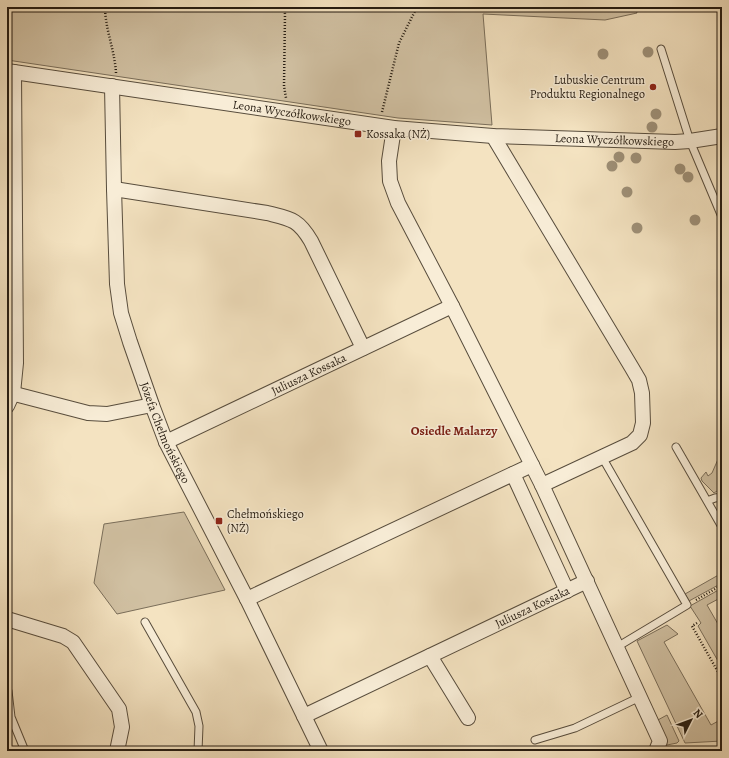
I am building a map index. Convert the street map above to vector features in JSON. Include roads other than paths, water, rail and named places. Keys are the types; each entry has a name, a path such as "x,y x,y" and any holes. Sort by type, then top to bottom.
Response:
{"street":[{"name":"Leona Wyczółkowskiego","path":"11,72 394,128 493,136 659,141 690,141 722,136"},
{"path":"7,406 16,363 11,72"},
{"name":"Józefa Chełmońskiego","path":"114,87 114,189 117,284 121,313 166,442 247,599 321,751"},
{"path":"394,128 389,161 390,181 398,203 452,306 542,485 660,741 656,751"},
{"path":"493,136 639,380 642,393 643,423 640,435 632,443 542,485"},
{"path":"114,189 267,213 297,222 311,241 363,348"},
{"name":"Juliusza Kossaka","path":"166,442 452,306"},
{"path":"10,392 88,413 107,414 152,405"},
{"path":"247,599 532,465"},
{"path":"513,474 567,591"},
{"name":"Juliusza Kossaka","path":"304,716 587,581"},
{"path":"7,619 63,636 73,642 119,709 122,727 117,751"},
{"path":"430,656 468,718"}],"lane":[{"path":"661,49 690,141 722,217"},
{"path":"676,447 722,527"},
{"path":"602,456 687,606 617,647"},
{"path":"707,502 715,498 722,497"},
{"path":"145,622 196,712 199,726 198,751"},
{"path":"8,691 11,717 25,751"},
{"path":"536,740 575,728 640,697"}],"place":[{"name":"Lubuskie Centrum Produktu Regionalnego","path":"653,87"},
{"name":"Kossaka (NŻ)","path":"358,134"},
{"name":"Chełmońskiego (NŻ)","path":"219,521"}],"district":[{"name":"Osiedle Malarzy","path":"454,430"}]}
